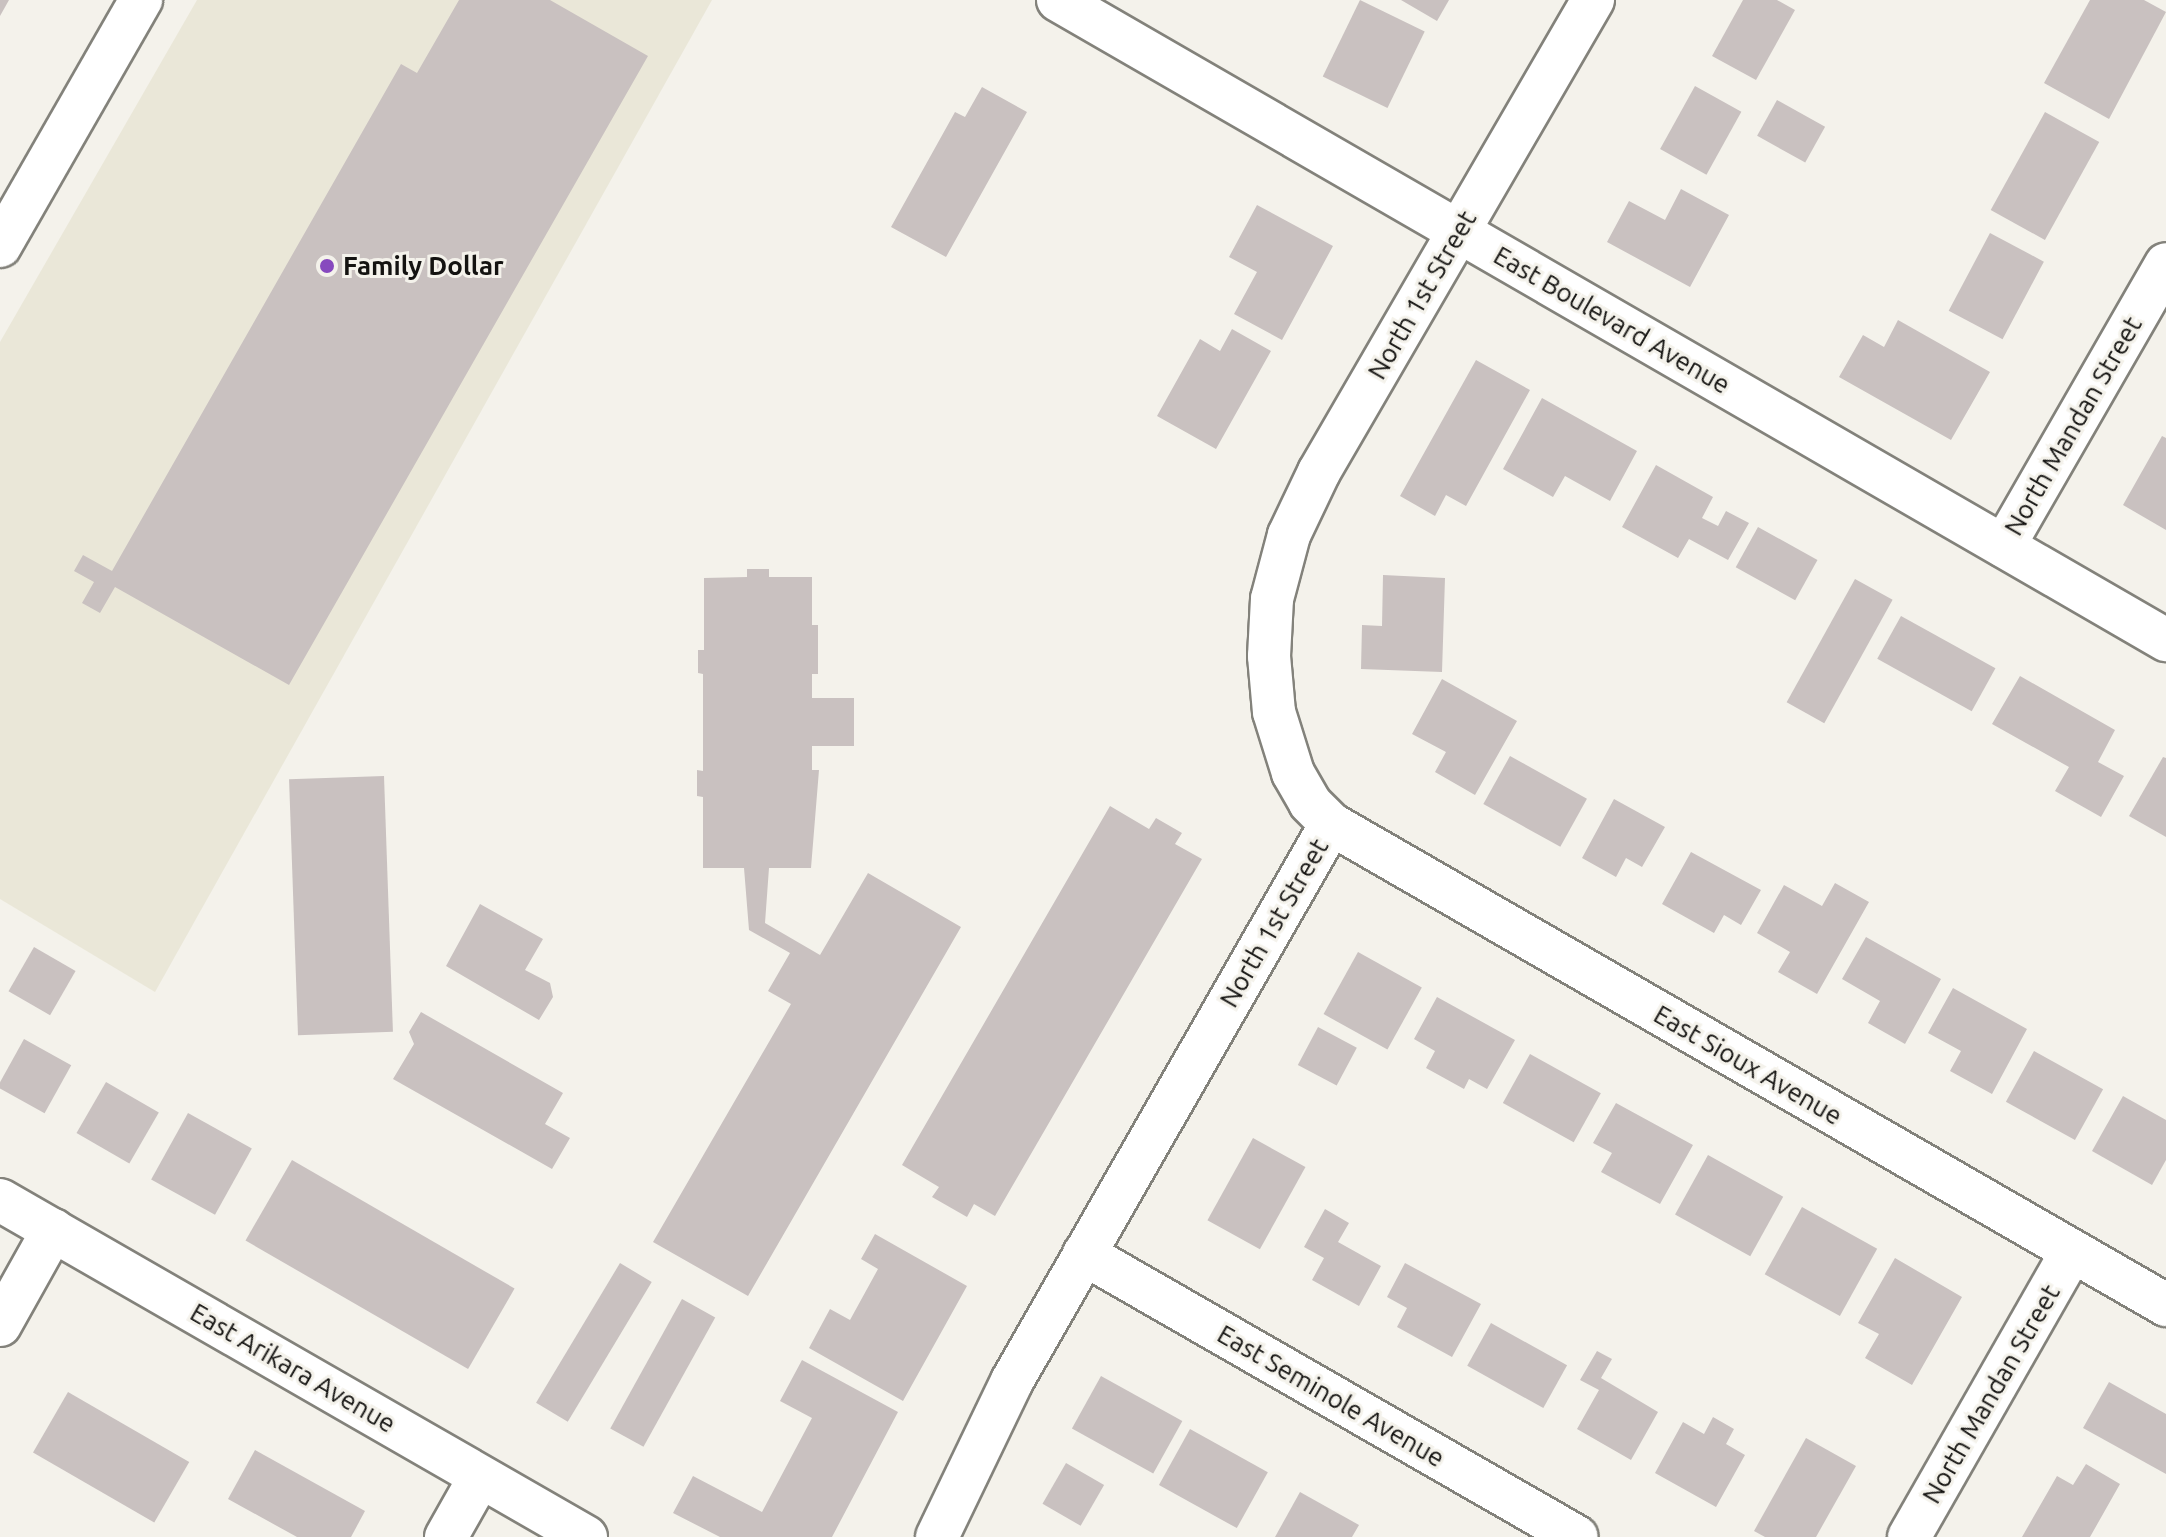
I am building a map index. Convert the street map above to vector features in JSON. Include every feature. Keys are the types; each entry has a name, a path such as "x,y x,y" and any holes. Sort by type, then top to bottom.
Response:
{"street":[{"path":"0,246 141,0"},
{"name":"East Boulevard Avenue","path":"1058,0 2166,640"},
{"name":"North 1st Street","path":"937,1537 987,1427 1331,824 1310,803 1293,773 1274,712 1269,630 1279,566 1302,503 1593,0"},
{"name":"North Mandan Street","path":"2004,546 2152,321 2166,264"},
{"name":"East Sioux Avenue","path":"1331,824 2166,1305"},
{"name":"East Arikara Avenue","path":"0,1200 586,1537"},
{"path":"0,1325 53,1230"},
{"name":"North Mandan Street","path":"1909,1537 2072,1251"},
{"name":"East Seminole Avenue","path":"1084,1254 1577,1537"},
{"path":"446,1537 480,1477"}],"shaded area":[{"path":"197,0 712,0 155,992 0,899 0,342"}],"building":[{"path":"0,0 9,0 0,16"},
{"path":"459,0 550,0 648,56 289,685 115,587 100,613 82,603 94,582 74,571 83,555 112,571 401,64 417,73"},
{"path":"1360,0 1425,32 1387,108 1323,76"},
{"path":"1401,0 1449,0 1437,21"},
{"path":"1743,0 1777,0 1795,10 1756,80 1712,56"},
{"path":"2090,0 2144,0 2166,12 2109,119 2044,83"},
{"path":"1695,86 1741,112 1706,175 1660,149"},
{"path":"982,87 1027,112 946,257 891,227 955,112 965,117"},
{"path":"1777,100 1825,127 1805,163 1757,136"},
{"path":"2045,112 2099,142 2045,240 1991,210"},
{"path":"1681,189 1729,215 1690,287 1607,242 1629,201 1665,220"},
{"path":"1257,205 1333,246 1282,340 1234,314 1257,272 1229,257"},
{"path":"1990,233 2044,262 2003,339 1949,311"},
{"path":"1898,320 1990,372 1951,440 1839,377 1863,335 1884,347"},
{"path":"1232,329 1271,351 1216,449 1157,416 1200,339 1220,351"},
{"path":"1476,360 1530,390 1466,506 1446,495 1435,516 1400,496"},
{"path":"1542,398 1637,451 1610,501 1565,476 1553,497 1503,469"},
{"path":"2162,436 2166,438 2166,530 2123,505"},
{"path":"1656,465 1713,497 1702,518 1718,526 1726,511 1749,523 1728,560 1689,539 1678,558 1622,527"},
{"path":"1758,527 1817,560 1795,600 1736,567"},
{"path":"747,569 769,569 769,577 812,577 812,625 818,625 818,674 812,674 812,698 854,698 854,746 812,746 812,770 819,770 811,868 769,868 765,923 820,955 868,873 961,927 748,1296 653,1242 791,1004 768,991 790,953 749,930 744,868 703,868 703,797 697,796 697,770 703,771 703,674 698,673 698,650 704,650 704,578 747,577"},
{"path":"1383,575 1445,578 1442,672 1361,669 1362,625 1382,626"},
{"path":"1855,579 1893,600 1824,723 1787,702"},
{"path":"1901,616 1995,668 1972,711 1877,659"},
{"path":"2020,676 2115,730 2098,762 2124,776 2101,817 2055,791 2069,767 1992,724"},
{"path":"1442,679 1517,721 1475,795 1435,772 1446,752 1412,734"},
{"path":"1510,756 1587,799 1560,847 1483,804"},
{"path":"2163,757 2166,758 2166,837 2129,816"},
{"path":"384,776 393,1032 298,1035 289,779"},
{"path":"1614,799 1665,827 1642,867 1626,858 1616,877 1582,858"},
{"path":"1110,806 1149,829 1156,818 1182,833 1175,844 1202,859 995,1216 974,1204 967,1217 932,1197 939,1187 902,1165"},
{"path":"1691,852 1761,890 1741,925 1724,915 1714,933 1662,904"},
{"path":"1835,883 1869,902 1817,994 1778,972 1790,952 1757,933 1784,885 1822,906"},
{"path":"480,904 543,939 525,970 550,983 553,997 539,1020 446,966"},
{"path":"1866,937 1941,979 1905,1044 1868,1023 1880,1001 1842,979"},
{"path":"34,947 76,971 50,1015 8,991"},
{"path":"1358,952 1422,987 1387,1049 1324,1014"},
{"path":"1953,988 2027,1029 1992,1094 1950,1071 1961,1051 1928,1033"},
{"path":"1437,997 1515,1040 1487,1089 1469,1079 1464,1089 1426,1068 1435,1051 1414,1039"},
{"path":"421,1012 563,1093 545,1124 570,1138 552,1169 393,1079 414,1044 409,1032"},
{"path":"1318,1027 1357,1048 1337,1086 1298,1065"},
{"path":"24,1039 71,1065 45,1113 0,1089 0,1082"},
{"path":"2034,1051 2103,1089 2075,1140 2006,1102"},
{"path":"1530,1054 1601,1093 1574,1142 1503,1103"},
{"path":"106,1082 159,1112 129,1164 76,1133"},
{"path":"2123,1096 2166,1120 2166,1160 2152,1185 2092,1151"},
{"path":"1616,1103 1693,1145 1660,1204 1601,1172 1612,1153 1593,1143"},
{"path":"188,1113 252,1148 215,1215 151,1179"},
{"path":"1253,1138 1305,1167 1260,1249 1207,1220"},
{"path":"1708,1155 1783,1197 1750,1256 1675,1214"},
{"path":"292,1160 515,1288 468,1369 246,1241"},
{"path":"1802,1207 1877,1249 1840,1316 1765,1274"},
{"path":"1325,1209 1349,1223 1338,1242 1381,1266 1359,1306 1312,1280 1324,1258 1304,1247"},
{"path":"875,1234 967,1286 903,1401 809,1348 830,1309 850,1320 878,1269 861,1259"},
{"path":"1895,1258 1962,1297 1912,1385 1865,1358 1879,1334 1858,1323"},
{"path":"620,1263 652,1282 568,1422 536,1403"},
{"path":"1405,1263 1481,1304 1452,1357 1397,1327 1407,1308 1387,1297"},
{"path":"682,1299 715,1317 643,1447 610,1428"},
{"path":"1491,1323 1567,1365 1543,1408 1467,1366"},
{"path":"1597,1351 1612,1359 1601,1378 1658,1412 1631,1460 1577,1429 1599,1390 1580,1380"},
{"path":"802,1360 898,1412 832,1537 720,1537 673,1513 693,1476 762,1512 812,1418 780,1401"},
{"path":"1101,1376 1182,1421 1153,1474 1072,1428"},
{"path":"2109,1382 2166,1414 2166,1474 2083,1428"},
{"path":"68,1392 189,1462 154,1523 33,1453"},
{"path":"1713,1417 1734,1429 1726,1444 1745,1455 1716,1507 1655,1473 1683,1422 1704,1434"},
{"path":"1190,1429 1268,1472 1237,1528 1159,1485"},
{"path":"1806,1438 1856,1466 1816,1537 1765,1537 1754,1531"},
{"path":"255,1450 365,1511 351,1537 297,1537 228,1499"},
{"path":"1066,1463 1104,1485 1081,1526 1042,1504"},
{"path":"2086,1464 2120,1484 2090,1537 2022,1537 2057,1476 2073,1485"},
{"path":"1300,1492 1359,1525 1352,1537 1275,1537"}],"place":[{"name":"Family Dollar","path":"327,266"}]}
